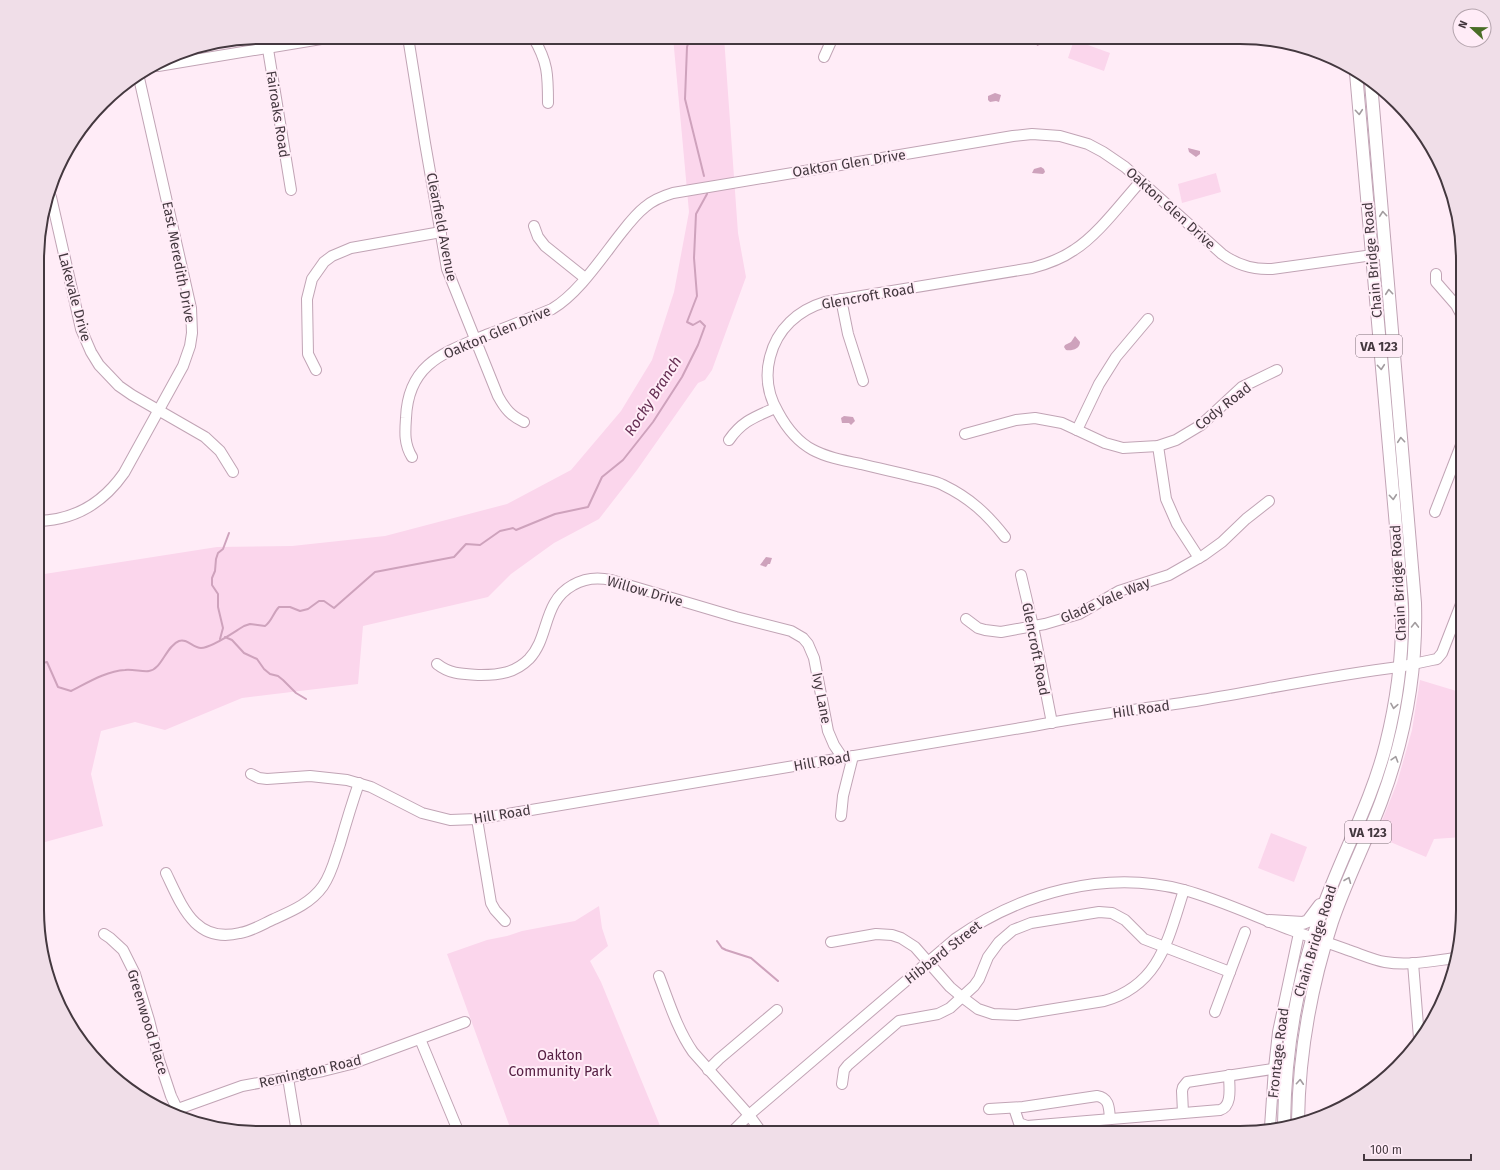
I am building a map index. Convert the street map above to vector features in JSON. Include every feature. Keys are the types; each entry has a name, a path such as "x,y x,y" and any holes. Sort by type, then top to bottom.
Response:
{"main road":[{"name":"Chain Bridge Road","path":"1284,1122 1287,1067 1297,999 1313,938 1327,897 1378,773 1393,714 1399,667 1402,609 1398,549 1356,78"},
{"name":"Chain Bridge Road","path":"1298,1118 1300,1080 1310,1000 1326,943 1340,901 1390,778 1405,720 1414,664 1415,603 1372,90"},
{"path":"1269,921 1303,923 1308,921 1327,897"}],"street":[{"name":"Fairoaks Road","path":"267,44 291,190"},
{"path":"169,64 292,44"},
{"name":"Clearfield Avenue","path":"409,44 450,279 493,386 504,408 510,414 524,422"},
{"path":"536,44 545,61 547,72 548,103"},
{"path":"824,57 830,44"},
{"name":"East Meredith Drive","path":"44,521 55,520 74,515 92,506 107,494 124,473 159,410 186,358 190,346 192,321 191,308 140,80"},
{"name":"Oakton Glen Drive","path":"412,457 406,445 405,437 406,407 408,397 414,384 427,365 447,352 552,309 569,296 640,212 652,202 672,193 1013,136 1032,134 1060,136 1088,144 1117,160 1222,254 1247,267 1272,269 1386,253"},
{"name":"Glencroft Road","path":"1005,538 992,519 970,500 942,484 902,473 832,458 815,452 803,444 784,424 770,396 767,373 771,353 781,332 795,317 806,309 825,302 1032,268 1061,258 1083,243 1141,181"},
{"name":"Lakevale Drive","path":"52,201 76,309 85,340 91,352 104,370 120,386 132,395 206,437 220,450 233,472"},
{"path":"534,226 542,243 585,278"},
{"path":"316,370 308,354 307,299 312,279 324,262 332,256 351,248 441,232"},
{"path":"1436,274 1436,282 1456,300"},
{"path":"841,299 848,334 863,381"},
{"path":"1077,430 1099,384 1116,357 1148,319"},
{"name":"Cody Road","path":"965,434 1016,420 1035,418 1062,423 1105,444 1123,448 1158,446 1176,440 1201,425 1242,387 1277,370"},
{"path":"729,440 736,429 744,423 775,408"},
{"path":"1158,446 1166,499 1177,524 1199,558"},
{"path":"1435,512 1456,467"},
{"name":"Glade Vale Way","path":"966,619 978,628 992,631 1008,631 1057,621 1079,614 1119,591 1169,574 1199,558 1214,549 1246,519 1269,501"},
{"name":"Glencroft Road","path":"1021,575 1033,626 1052,723"},
{"name":"Willow Drive","path":"438,664 444,670 458,674 495,675 514,669 528,660 534,653 551,609 561,594 576,583 596,578 611,580 736,617 791,631 803,638"},
{"name":"Hill Road","path":"251,774 259,778 267,779 310,776 329,777 359,783 384,793 422,813 450,820 477,819 1414,664 1432,660 1440,656 1456,616"},
{"name":"Ivy Lane","path":"803,638 812,650 828,731 842,758"},
{"path":"841,816 843,796 853,756"},
{"path":"166,873 190,918 200,927 213,933 229,935 244,932 296,909 315,895 329,876 359,783"},
{"path":"477,819 491,903 494,910 505,920"},
{"name":"Hibbard Street","path":"738,1126 955,939 984,920 1017,904 1051,892 1088,886 1126,883 1152,884 1184,890 1212,899 1326,943 1385,962 1413,963 1451,958"},
{"path":"831,942 876,934 892,935 909,942 950,987 978,1009 993,1014 1006,1016 1016,1015 1104,1002 1125,994 1142,981 1156,966 1165,947 1184,890"},
{"path":"842,1084 844,1070 848,1064 899,1021 943,1013 962,997 979,979 988,957 998,942 1013,930 1031,923 1106,912 1119,916 1125,920 1144,939 1230,972"},
{"path":"1215,1012 1245,932"},
{"name":"Frontage Road","path":"1270,1124 1274,1068 1279,1028 1299,933"},
{"name":"Greenwood Place","path":"104,934 123,950 135,974 159,1060 171,1096 179,1110"},
{"path":"1413,963 1419,1032"},
{"path":"659,976 680,1030 687,1043 708,1070 749,1115 757,1126"},
{"path":"708,1070 776,1010"},
{"name":"Remington Road","path":"183,1112 242,1086 288,1078 351,1064 465,1022"},
{"path":"420,1039 456,1126"},
{"path":"1183,1113 1182,1091 1185,1084 1190,1081 1287,1067"},
{"path":"1014,1108 1019,1123 1027,1126 1210,1112 1225,1108 1228,1102 1229,1075"},
{"path":"288,1078 296,1126"},
{"path":"989,1109 1014,1108 1097,1096 1104,1098 1108,1102 1110,1119"}],"green space":[{"path":"674,44 724,44 738,233 746,277 712,370 705,380 698,383 637,470 599,519 554,543 511,574 488,597 363,626 358,684 242,698 165,730 135,722 101,731 91,774 103,826 44,842 44,574 217,547 292,546 385,536 507,504 571,470 621,411 652,360 674,292 689,212"},
{"path":"1073,44 1085,44 1110,53 1104,71 1068,58"},
{"path":"1216,173 1221,192 1182,203 1178,184"},
{"path":"1420,680 1456,691 1456,837 1434,839 1426,857 1376,836 1397,783 1412,730"},
{"path":"1271,833 1307,847 1294,882 1258,868"},
{"name":"Oakton Community Park","path":"599,906 602,928 608,946 590,961 601,982 660,1126 509,1126 447,954 487,940 522,931 575,921"}],"shaded area":[{"path":"995,93 1001,95 999,102 990,102 988,100 988,96"},
{"path":"1188,148 1200,151 1200,154 1196,157 1189,152"},
{"path":"1041,167 1045,172 1043,174 1032,173 1034,169"},
{"path":"1075,336 1080,342 1079,346 1073,350 1066,350 1064,347 1065,345 1071,342"},
{"path":"844,416 853,417 855,421 851,425 849,423 842,423 841,418"},
{"path":"766,557 772,558 770,564 766,567 760,565"}],"waterway":[{"name":"Rocky Branch","path":"688,44 685,99 704,176"},
{"name":"Rocky Branch","path":"44,663 47,662 58,687 71,691 97,678 118,671 149,671 157,666 171,648 179,641 185,641 198,648 206,647 217,643 244,626 250,624 265,626 279,607 290,607 300,611 308,609 319,601 324,601 334,608 375,572 454,557 466,544 480,545 500,531 513,528 516,530 555,514 588,507 602,477 623,460 653,422 682,377 698,345 705,326 700,321 693,325 687,322 697,296 694,258 696,214 707,194 707,191"},
{"path":"220,639 223,628 218,607 218,594 212,585 212,578 215,571 218,553 223,549 229,533"},
{"path":"225,637 232,640 244,653 257,659 264,669 270,674 278,676 296,693 306,699"},
{"path":"717,941 722,948 751,958 778,981"}]}
